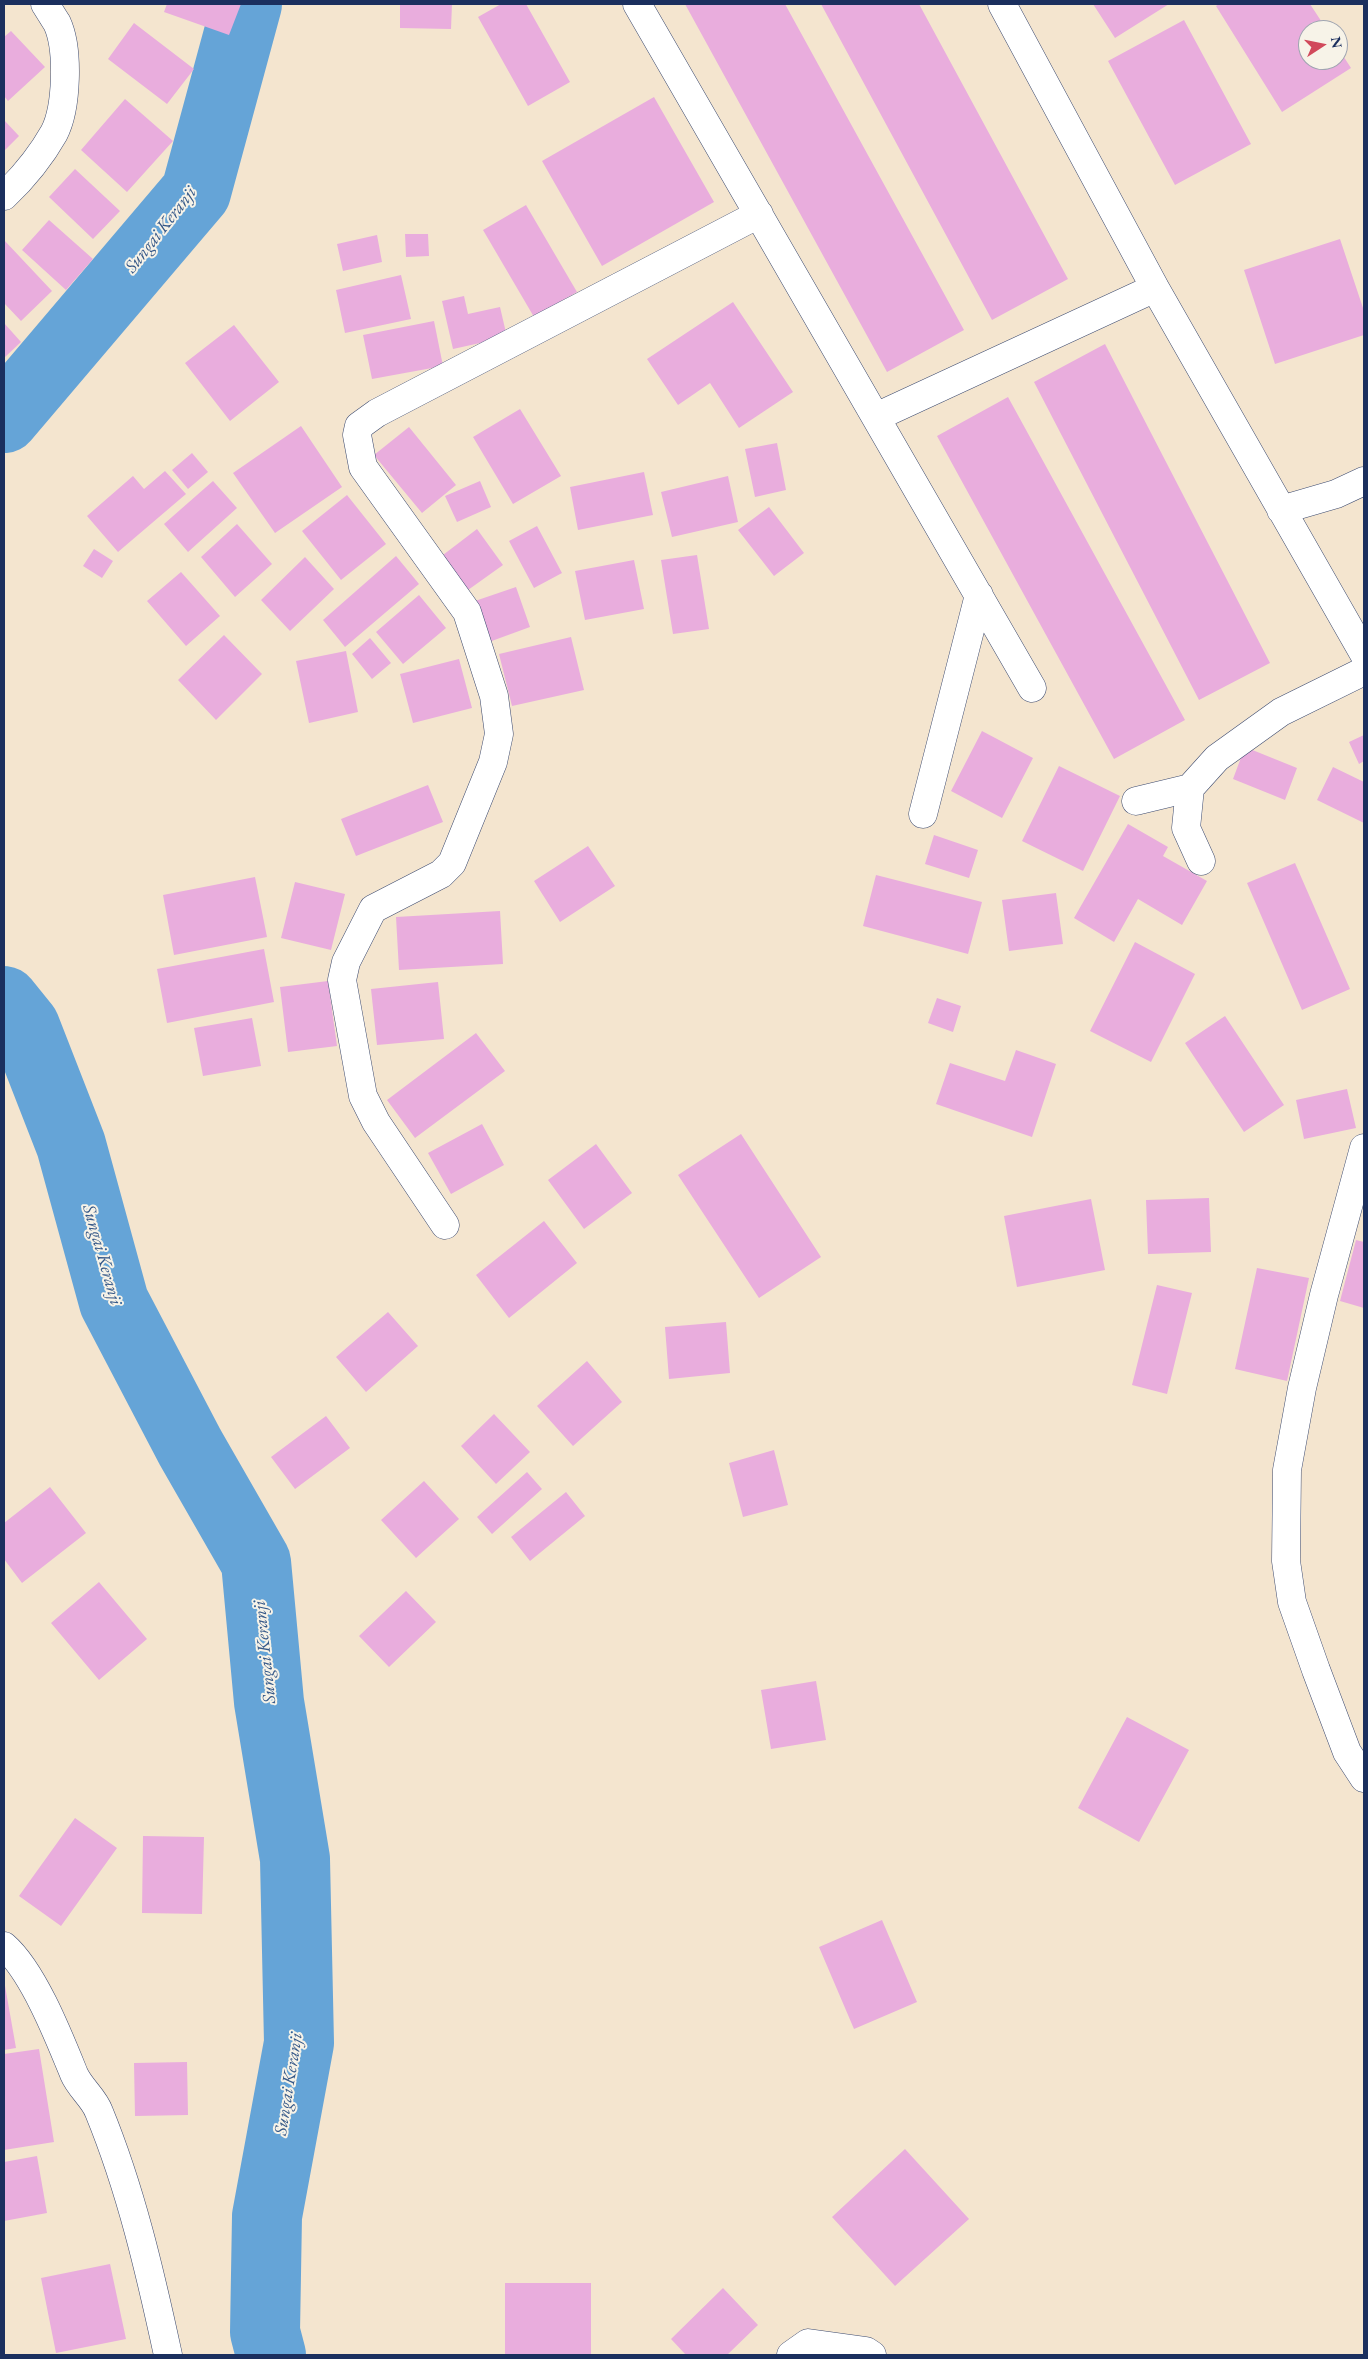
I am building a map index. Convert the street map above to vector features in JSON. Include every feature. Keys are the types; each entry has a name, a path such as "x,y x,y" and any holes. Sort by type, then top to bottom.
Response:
{"street":[{"path":"4,196 23,178 55,132 66,90 63,52 58,25 45,4"},
{"path":"637,4 1032,688"},
{"path":"1002,4 1155,288 1364,654"},
{"path":"446,1225 376,1122 363,1096 342,980 346,962 373,909 441,874 452,863 493,762 498,734 494,696 467,612 363,467 357,435 359,426 377,413 759,214"},
{"path":"876,417 1155,288"},
{"path":"1281,510 1336,494 1364,481"},
{"path":"923,814 978,595"},
{"path":"1136,802 1190,788 1217,758 1281,712 1364,671"},
{"path":"1190,788 1186,828 1201,861"},
{"path":"1364,1148 1324,1295 1302,1388 1287,1470 1286,1561 1292,1602 1316,1670 1347,1752 1364,1778"},
{"path":"4,1946 17,1957 55,2028 76,2078 98,2109 124,2179 151,2274 168,2355"},
{"path":"791,2355 808,2343 866,2351 872,2355"}],"building":[{"path":"167,4 241,4 229,35 164,12"},
{"path":"400,4 452,4 451,29 400,28"},
{"path":"501,4 526,4 570,82 528,106 478,17"},
{"path":"685,4 785,4 964,330 887,372"},
{"path":"821,4 919,4 1068,279 992,320"},
{"path":"1093,4 1169,4 1115,38"},
{"path":"1219,4 1310,4 1320,20 1298,20 1298,70 1348,70 1282,112 1216,6"},
{"path":"1184,20 1251,144 1175,185 1108,61"},
{"path":"134,23 194,69 167,104 108,59"},
{"path":"11,31 45,67 8,101 4,96 4,37"},
{"path":"654,97 714,202 602,266 542,161"},
{"path":"125,99 173,141 127,192 81,150"},
{"path":"4,120 19,136 4,151"},
{"path":"75,169 120,211 93,239 49,197"},
{"path":"526,205 577,292 534,317 483,230"},
{"path":"49,220 93,259 66,290 22,250"},
{"path":"405,234 428,234 429,256 406,257"},
{"path":"377,235 382,262 343,271 337,244"},
{"path":"1340,239 1364,311 1364,335 1275,364 1244,270"},
{"path":"4,240 52,291 21,321 4,303"},
{"path":"401,275 411,319 345,333 336,290"},
{"path":"464,296 468,314 500,307 507,337 453,349 442,301"},
{"path":"733,302 793,392 739,428 710,383 678,405 647,359"},
{"path":"434,321 443,366 372,379 363,335"},
{"path":"4,323 21,342 4,358"},
{"path":"234,325 279,382 230,421 185,363"},
{"path":"1105,344 1270,663 1199,700 1034,382"},
{"path":"1008,397 1185,720 1114,759 937,436"},
{"path":"520,409 561,476 513,504 473,437"},
{"path":"301,426 342,487 275,533 233,473"},
{"path":"409,427 456,485 422,513 374,455"},
{"path":"777,443 786,490 755,497 745,449"},
{"path":"192,453 208,472 188,489 172,470"},
{"path":"165,471 186,494 118,552 87,516 133,476 144,489"},
{"path":"644,472 653,515 578,530 570,487"},
{"path":"728,476 738,522 672,537 661,492"},
{"path":"213,481 237,508 188,552 164,524"},
{"path":"480,481 491,507 457,522 445,496"},
{"path":"347,495 386,544 341,580 302,531"},
{"path":"769,507 804,553 774,576 738,530"},
{"path":"237,524 272,564 235,597 201,557"},
{"path":"537,526 562,573 534,588 509,541"},
{"path":"477,529 503,565 468,590 443,555"},
{"path":"94,549 113,561 102,578 83,566"},
{"path":"697,555 709,629 673,634 661,560"},
{"path":"396,556 419,584 345,647 323,620"},
{"path":"305,557 334,589 290,631 261,600"},
{"path":"634,560 644,609 585,620 575,571"},
{"path":"181,572 220,616 186,646 147,601"},
{"path":"516,587 530,627 489,642 475,601"},
{"path":"419,595 446,628 403,664 376,632"},
{"path":"224,635 262,674 216,720 178,680"},
{"path":"571,637 584,690 512,706 499,654"},
{"path":"370,638 391,663 372,679 352,654"},
{"path":"346,651 358,712 309,723 296,661"},
{"path":"459,659 472,708 413,723 400,674"},
{"path":"982,731 1033,758 1002,818 951,791"},
{"path":"1364,735 1364,761 1359,764 1349,742"},
{"path":"1245,747 1297,768 1285,800 1233,779"},
{"path":"1059,766 1120,796 1083,871 1022,841"},
{"path":"1333,767 1364,782 1364,823 1317,800"},
{"path":"428,785 443,822 356,856 341,819"},
{"path":"1128,824 1168,847 1163,856 1207,881 1182,925 1138,899 1114,942 1074,918"},
{"path":"934,835 978,850 969,878 925,864"},
{"path":"588,846 615,886 560,922 534,881"},
{"path":"1295,863 1350,989 1302,1010 1247,883"},
{"path":"876,875 982,902 968,954 863,926"},
{"path":"255,877 267,937 174,955 163,895"},
{"path":"295,882 345,894 331,950 281,938"},
{"path":"1056,893 1063,944 1009,951 1002,900"},
{"path":"500,911 503,964 399,970 396,917"},
{"path":"1135,942 1195,974 1151,1062 1090,1031"},
{"path":"264,949 274,1002 167,1023 157,969"},
{"path":"328,981 337,1046 288,1052 280,987"},
{"path":"438,982 444,1039 377,1045 371,989"},
{"path":"937,998 961,1006 953,1032 928,1023"},
{"path":"1225,1016 1284,1105 1244,1132 1185,1043"},
{"path":"252,1018 261,1066 203,1076 194,1028"},
{"path":"476,1033 505,1071 415,1138 387,1100"},
{"path":"1016,1050 1056,1064 1032,1137 936,1104 950,1063 1005,1081"},
{"path":"1347,1089 1356,1128 1304,1139 1296,1100"},
{"path":"482,1124 504,1165 451,1194 428,1153"},
{"path":"741,1134 821,1257 759,1298 678,1175"},
{"path":"596,1144 632,1193 584,1229 548,1180"},
{"path":"1209,1198 1211,1252 1148,1254 1146,1200"},
{"path":"1091,1199 1105,1270 1017,1287 1004,1216"},
{"path":"544,1221 577,1263 509,1318 476,1275"},
{"path":"1356,1240 1364,1242 1364,1308 1340,1301"},
{"path":"1257,1268 1309,1278 1287,1381 1235,1369"},
{"path":"1157,1285 1192,1293 1167,1394 1132,1385"},
{"path":"388,1312 418,1346 366,1392 336,1357"},
{"path":"726,1322 730,1373 669,1379 665,1327"},
{"path":"587,1361 622,1402 573,1446 537,1406"},
{"path":"494,1414 530,1452 496,1484 461,1446"},
{"path":"326,1416 350,1448 295,1489 271,1457"},
{"path":"774,1450 788,1505 743,1517 729,1463"},
{"path":"527,1472 542,1489 492,1534 477,1517"},
{"path":"424,1481 459,1519 416,1558 381,1520"},
{"path":"50,1487 86,1533 22,1583 4,1559 4,1523"},
{"path":"566,1492 585,1516 530,1561 511,1537"},
{"path":"99,1582 147,1639 99,1680 51,1623"},
{"path":"406,1591 436,1622 389,1667 359,1636"},
{"path":"816,1681 826,1740 771,1749 761,1690"},
{"path":"1127,1717 1189,1750 1139,1842 1078,1808"},
{"path":"75,1818 117,1848 61,1926 19,1896"},
{"path":"143,1836 204,1837 202,1914 142,1913"},
{"path":"882,1920 917,2002 854,2029 819,1947"},
{"path":"4,1980 16,2048 4,2050"},
{"path":"39,2049 54,2142 4,2150 4,2054"},
{"path":"187,2062 188,2115 135,2116 134,2063"},
{"path":"905,2149 969,2219 895,2286 832,2217"},
{"path":"37,2156 47,2213 4,2221 4,2162"},
{"path":"110,2264 126,2339 56,2353 41,2278"},
{"path":"505,2283 591,2283 591,2355 505,2355"},
{"path":"723,2288 758,2325 727,2355 686,2355 671,2339"}],"waterway":[{"name":"Sungai Keranji","path":"4,418 196,192 247,4"},
{"name":"Sungai Keranji","path":"4,1001 25,1027 71,1145 114,1302 190,1447 256,1562 269,1702 295,1859 299,2043 267,2216 265,2332 271,2355"}]}
